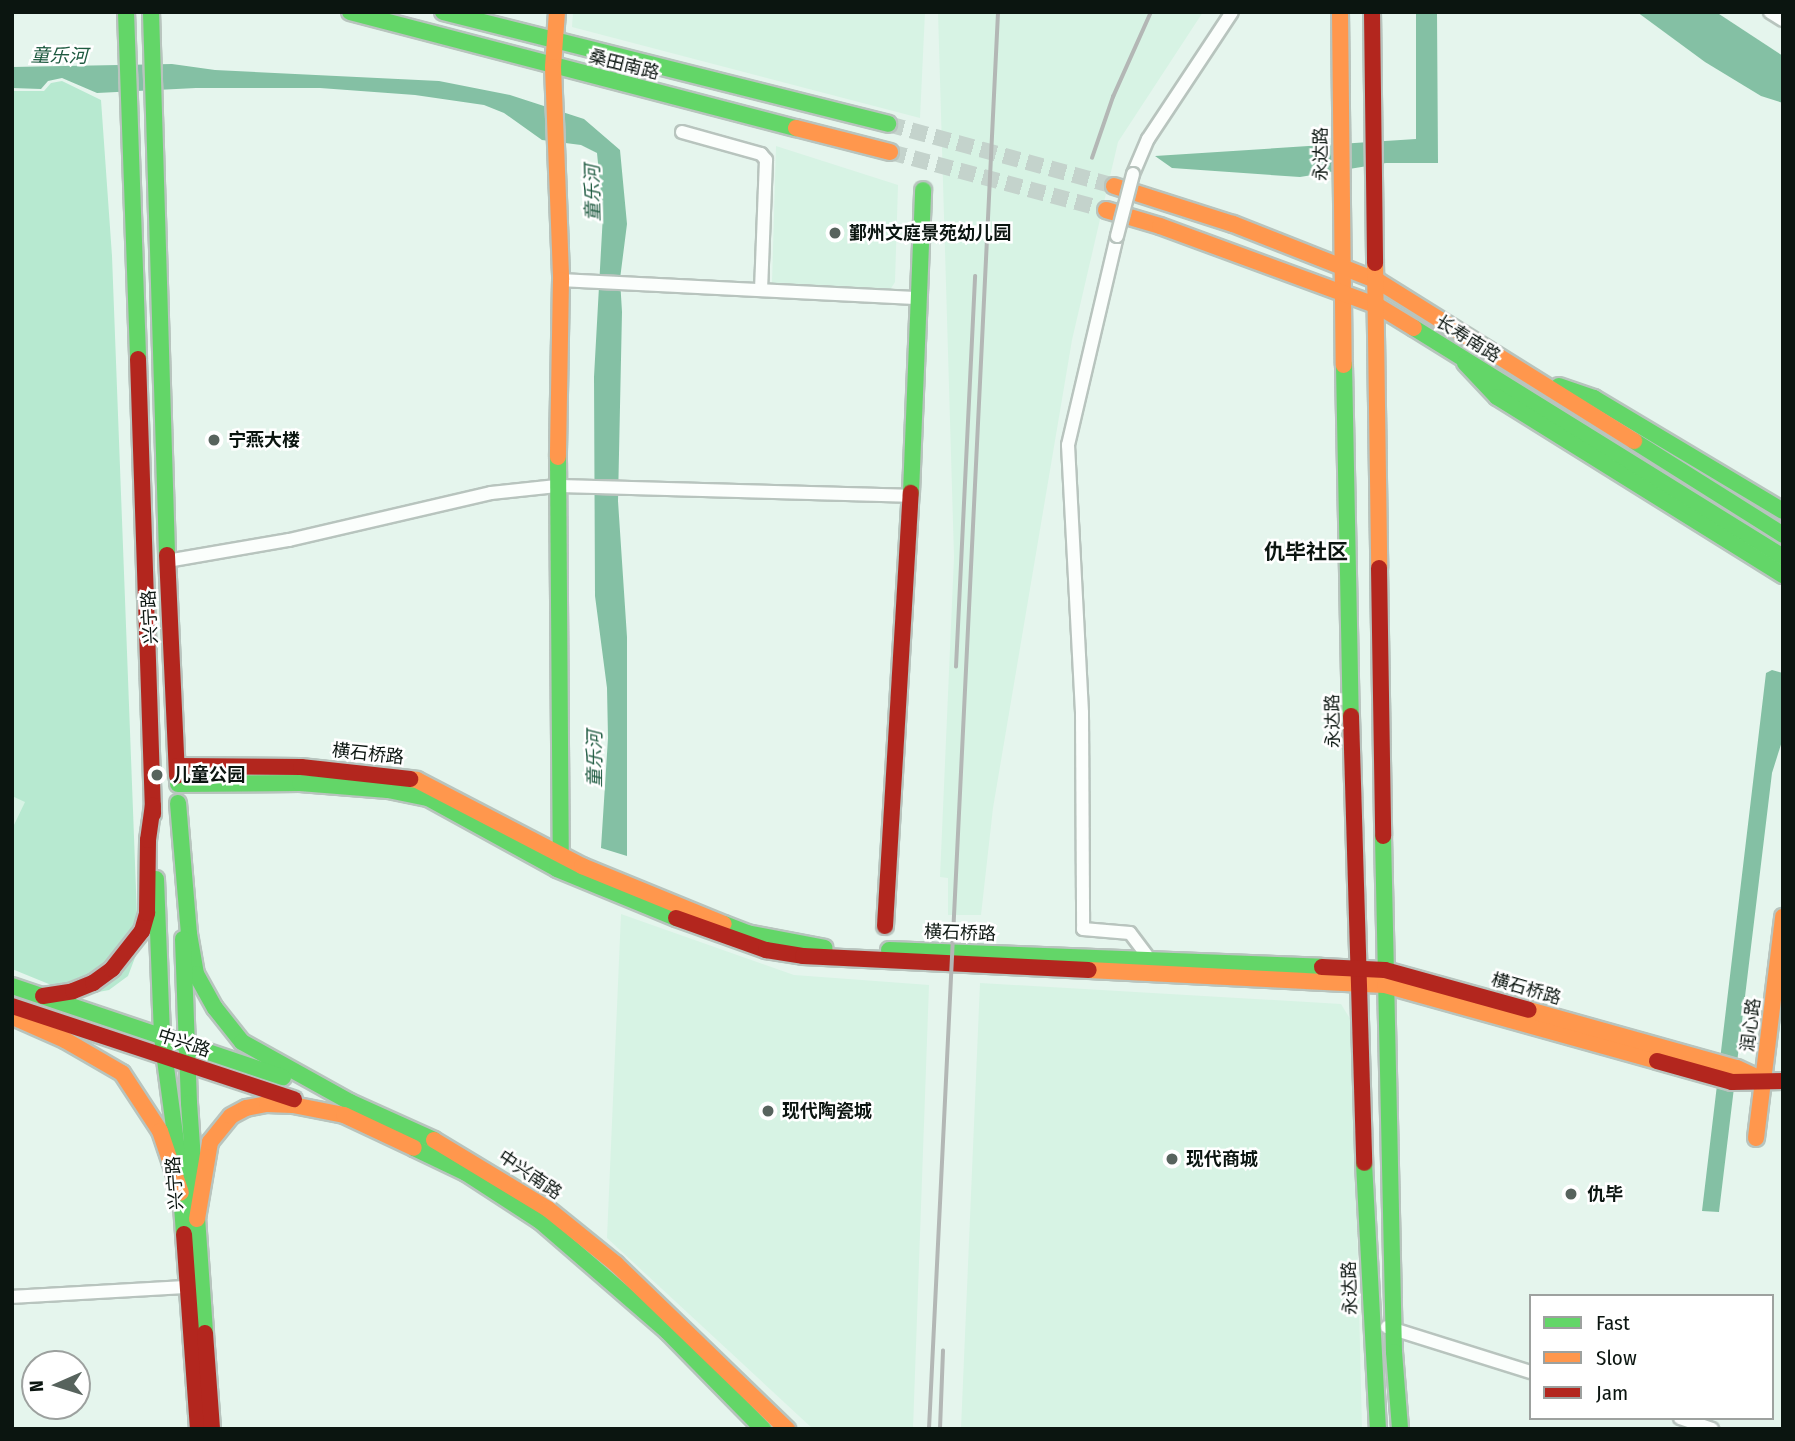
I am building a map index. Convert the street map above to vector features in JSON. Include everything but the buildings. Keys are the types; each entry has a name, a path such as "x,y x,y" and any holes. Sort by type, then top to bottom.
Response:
{"main road":[{"name":"兴宁路","path":"126,12 127,106 162,1037 181,1193 198,1429"},
{"name":"兴宁路","path":"151,12 167,561 188,1046 212,1429"},
{"name":"桑田南路","path":"350,12 553,67 890,152"},
{"name":"桑田南路","path":"443,12 888,124"},
{"path":"557,12 553,67 561,280 557,486 561,855"},
{"name":"永达路","path":"1340,12 1340,193 1357,976 1370,1322 1378,1429"},
{"path":"1372,12 1378,281 1385,978 1394,1329 1400,1429"},
{"name":"长寿南路","path":"1114,186 1233,224 1378,281 1690,474 1783,535"},
{"path":"885,926 911,496 923,190"},
{"name":"长寿南路","path":"1106,210 1160,226 1378,306 1783,556"},
{"path":"1459,356 1479,382 1497,397 1783,575"},
{"path":"1533,377 1594,398 1783,510"},
{"name":"横石桥路","path":"177,766 301,766 403,776 431,785 561,855 716,921 793,943 824,948 1152,962 1385,978 1732,1082 1783,1082"},
{"name":"横石桥路","path":"178,784 300,783 388,790 428,798 557,869 701,929 779,952 803,956 1357,976"},
{"name":"中兴南路","path":"178,803 191,955 196,974 215,1008 242,1042 347,1109"},
{"path":"42,996 83,987 112,969 142,932 146,913 148,840 153,805"},
{"name":"润心路","path":"1756,1138 1783,917"},
{"name":"中兴路","path":"12,986 228,1057 347,1109"},
{"name":"中兴路","path":"12,1006 165,1057 347,1109"},
{"name":"兴宁路","path":"12,1014 17,1020 108,1063 122,1073 160,1131 181,1193"},
{"name":"中兴南路","path":"231,1116 246,1108 267,1104 347,1109 411,1128 463,1155 616,1264 787,1429"},
{"name":"兴宁路","path":"197,1219 211,1142 231,1116"},
{"name":"中兴南路","path":"544,1215 668,1332 763,1429"}],"street":[{"path":"1152,962 1130,933 1083,929 1082,713 1068,445 1133,174 1148,139 1232,12"},
{"path":"1770,12 1783,20"},
{"path":"681,132 761,154 766,160 761,290"},
{"path":"561,280 919,298"},
{"path":"167,561 289,540 491,493 557,486 911,496"},
{"path":"12,1297 188,1287"},
{"path":"1370,1322 1529,1371"},
{"path":"1686,1420 1712,1429"}],"shaded area":[{"path":"573,12 925,12 920,118 572,27"},
{"path":"938,12 1203,12 1118,142 1072,340 993,808 981,915 948,915 948,878 940,877 954,557"},
{"path":"1416,12 1437,12 1438,163 1386,163 1300,177 1172,168 1155,156 1416,139"},
{"path":"1637,12 1716,12 1783,56 1783,103 1761,96 1705,62"},
{"path":"172,64 215,70 439,81 510,95 584,119 620,150 627,224 620,279 622,312 618,501 627,637 627,856 601,848 608,738 607,688 595,596 594,377 603,214 597,153 581,145 542,140 504,113 484,105 415,95 320,88 196,88 97,93 62,78 48,81 41,89 12,88 12,67"},
{"path":"62,81 101,100 112,256 137,916 136,955 128,976 109,990 88,994 61,989 12,969 12,829 25,802 12,796 12,91 44,91 51,83"},
{"name":"鄞州文庭景苑幼儿园","path":"776,146 898,185 895,282 890,290 772,283"},
{"path":"1772,670 1783,673 1783,738 1772,773 1719,1212 1702,1211 1766,673"},
{"path":"12,796 26,801 12,829"},
{"name":"现代陶瓷城","path":"621,914 794,975 929,985 913,1429 813,1429 607,1238"},
{"path":"980,983 1341,1004 1352,1022 1362,1429 961,1429"}],"tunnel":[{"path":"888,124 1114,186"},
{"path":"890,152 1106,210"}],"railway":[{"path":"929,1429 998,12"},
{"path":"1092,158 1113,97 1151,12"},
{"path":"956,667 975,276"},
{"path":"940,1429 943,1351"}],"traffic: fast":[{"path":"126,12 138,359"},
{"path":"151,12 167,555"},
{"path":"350,12 796,128"},
{"path":"443,12 888,124"},
{"path":"911,493 923,190"},
{"path":"1414,328 1783,557"},
{"path":"1465,363 1497,397 1783,575"},
{"path":"1344,365 1351,716"},
{"path":"1559,386 1594,398 1783,511"},
{"path":"1634,441 1783,535"},
{"path":"558,457 561,855"},
{"path":"178,784 300,783 388,790 428,798 557,869 676,918"},
{"path":"178,803 189,934 196,974 215,1008 242,1042 350,1102 434,1140"},
{"path":"1383,836 1394,1352 1400,1429"},
{"path":"156,879 162,1037 179,1164 184,1234"},
{"path":"724,924 747,933 825,948"},
{"path":"183,939 189,1103 205,1333"},
{"path":"889,950 1322,967"},
{"path":"12,986 283,1077"},
{"path":"414,1148 466,1173 540,1221 668,1332 763,1429"},
{"path":"1364,1163 1378,1429"}],"traffic: slow":[{"path":"557,12 553,67 561,280 558,457"},
{"path":"1340,12 1344,365"},
{"path":"796,128 890,152"},
{"path":"1114,186 1233,224 1378,281 1634,441"},
{"path":"1106,210 1160,226 1378,306 1414,328"},
{"path":"1375,263 1379,568"},
{"path":"410,779 417,780 582,866 724,924"},
{"path":"1756,1138 1783,917"},
{"path":"1089,970 1385,985 1657,1061"},
{"path":"1529,1010 1737,1068 1761,1079"},
{"path":"15,1018 65,1040 122,1073 160,1131 181,1193"},
{"path":"197,1219 210,1142 231,1116 246,1108 267,1104 293,1105 344,1115 414,1148"},
{"path":"434,1140 548,1209 616,1264 787,1429"}],"traffic: jam":[{"path":"1372,12 1375,263"},
{"path":"138,359 153,814"},
{"path":"885,926 911,493"},
{"path":"167,555 177,776"},
{"path":"1379,568 1383,836"},
{"path":"1351,716 1364,1163"},
{"path":"177,766 301,767 410,779"},
{"path":"43,996 73,991 93,983 112,969 142,931 147,913 148,840 153,805"},
{"path":"676,918 766,950 803,956 1089,970"},
{"path":"1322,967 1385,970 1529,1010"},
{"path":"12,1006 294,1099"},
{"path":"1657,1061 1732,1082 1783,1081"},
{"path":"184,1234 198,1429"},
{"path":"205,1333 212,1429"}],"place":[{"name":"鄞州文庭景苑幼儿园","path":"835,233"},
{"name":"宁燕大楼","path":"214,440"},
{"name":"儿童公园","path":"157,775"},
{"name":"现代陶瓷城","path":"768,1111"},
{"name":"现代商城","path":"1172,1159"},
{"name":"仇毕","path":"1571,1194"}],"district":[{"name":"仇毕社区","path":"1306,552"}],"water label":[{"name":"童乐河","path":"59,56"},
{"name":"童乐河","path":"593,193"},
{"name":"童乐河","path":"595,759"}]}
